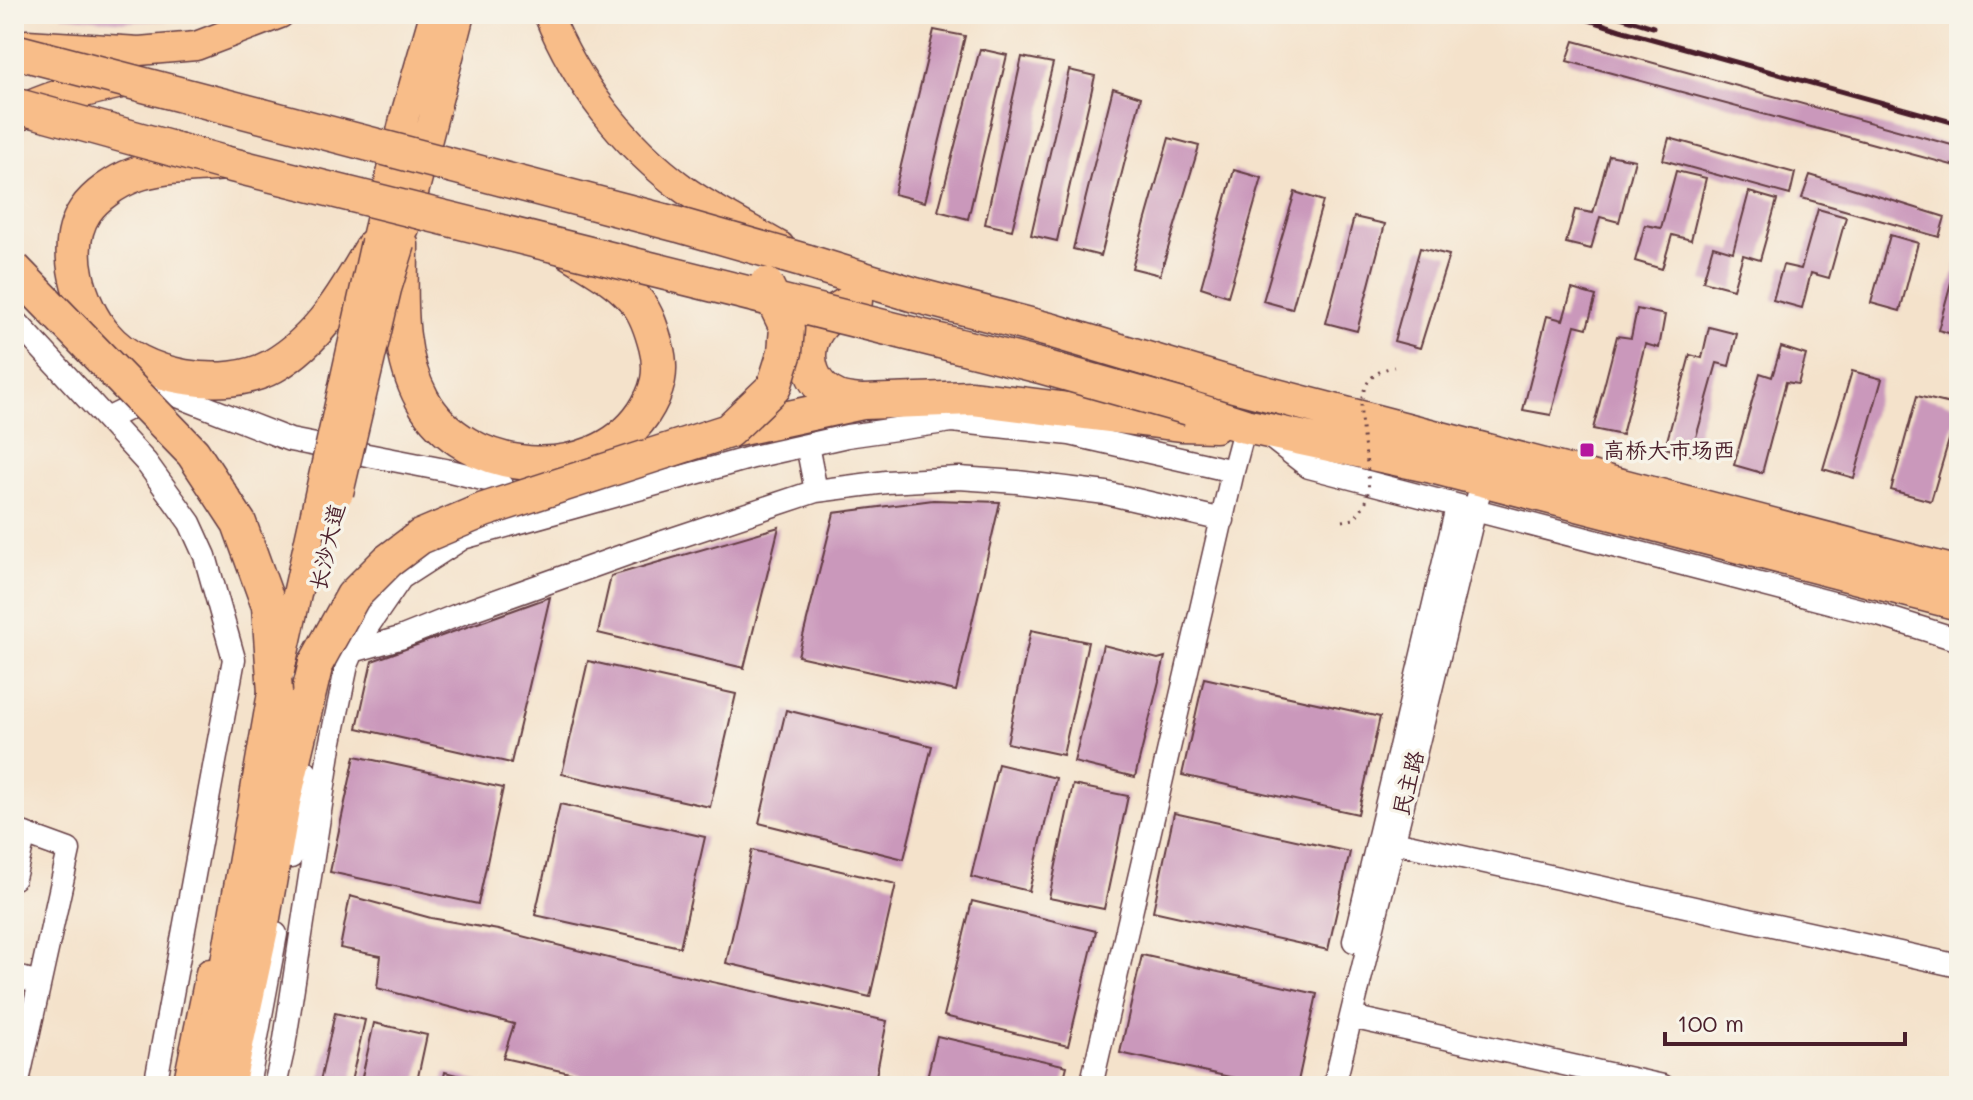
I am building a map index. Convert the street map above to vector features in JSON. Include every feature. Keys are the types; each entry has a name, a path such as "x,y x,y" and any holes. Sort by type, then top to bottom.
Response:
{"highway":[{"path":"14,51 723,238 1234,385 1959,574"},
{"path":"14,116 61,96 125,80"},
{"path":"14,105 224,163 1040,366 1185,416"},
{"path":"224,163 133,175 105,192 85,211 76,237 75,268 82,293 93,321 106,338 131,359 200,380 242,378 272,366 303,344 327,319 388,243"},
{"path":"723,238 765,282 787,328 785,352 774,387 728,431"},
{"path":"388,243 409,369 422,400 440,425 464,443 494,456 522,463 564,463 590,456 617,443 634,426 655,395 661,364 652,329 638,303 619,283 562,247"},
{"path":"14,269 193,453 239,523 269,606 275,693 207,1083"},
{"path":"915,295 867,296 847,304 814,332 807,350 814,379 825,391 840,399 863,402 972,398 1185,416 1253,428 1471,499 1959,603"},
{"path":"207,1083 249,984 329,659 353,596 388,561 420,537 484,510 728,431 863,402"}],"main road":[{"path":"14,44 139,51 196,46 280,14"},
{"path":"275,693 388,243 405,115 434,14"},
{"name":"长沙大道","path":"329,659 387,289 388,243 460,14"},
{"path":"548,15 580,80 625,136 685,189 805,261"},
{"path":"246,1086 249,984"}],"street":[{"path":"14,319 146,462 190,523 205,556 234,659 155,1086"},
{"path":"107,419 156,395 173,394 290,440 499,483 531,519"},
{"path":"275,1086 284,1046 330,746 329,659 401,578 463,538 753,457 847,436 952,421 1070,434 1233,471"},
{"path":"1091,1086 1233,471 1253,428"},
{"path":"807,445 816,491"},
{"path":"329,659 400,638 633,552 816,491 959,478 1017,482 1106,493 1223,520"},
{"path":"1471,499 1959,640"},
{"name":"民主路","path":"1334,1086 1394,842 1471,499"},
{"name":"民主路","path":"1319,1086 1471,499"},
{"path":"246,1086 290,810"},
{"path":"14,878 20,832 69,850 17,1086"},
{"path":"1394,842 1959,966"},
{"path":"14,976 39,983"},
{"path":"1351,1017 1663,1086"}],"path":[{"path":"1343,521 1354,519 1368,496 1362,391 1373,373 1394,367"}],"building":[{"path":"63,14 200,15 182,20 126,22"},
{"path":"934,30 965,36 925,202 894,194"},
{"path":"1574,41 1959,147 1959,167 1567,61"},
{"path":"980,49 1007,55 968,219 938,211"},
{"path":"1022,57 1053,63 1012,230 985,224"},
{"path":"1069,70 1095,76 1057,241 1031,235"},
{"path":"1113,88 1141,97 1101,256 1073,249"},
{"path":"1169,138 1199,146 1160,275 1132,268"},
{"path":"1669,138 1795,173 1790,195 1663,160"},
{"path":"1609,155 1635,160 1619,222 1600,217 1591,249 1566,243 1575,210 1593,213"},
{"path":"1234,170 1262,178 1228,296 1201,287"},
{"path":"1676,171 1706,178 1691,240 1672,235 1662,269 1635,261 1645,225 1661,228"},
{"path":"1810,175 1945,217 1939,237 1802,198"},
{"path":"1295,192 1323,201 1292,309 1263,301"},
{"path":"1749,192 1777,200 1760,260 1743,255 1733,289 1703,281 1713,246 1733,252"},
{"path":"1818,209 1846,217 1829,278 1811,273 1802,308 1773,300 1783,265 1801,269"},
{"path":"1354,217 1385,224 1357,331 1326,323"},
{"path":"1890,235 1918,243 1900,311 1871,303"},
{"path":"1420,248 1449,255 1420,348 1394,341"},
{"path":"1959,257 1959,336 1938,330"},
{"path":"1572,289 1596,296 1587,328 1575,325 1551,415 1523,410 1547,316 1563,320"},
{"path":"1637,309 1665,315 1659,348 1645,344 1622,435 1593,429 1617,336 1631,338"},
{"path":"1709,327 1737,334 1729,366 1717,363 1691,455 1665,448 1690,355 1702,358"},
{"path":"1781,347 1806,355 1798,384 1786,382 1762,473 1734,465 1760,373 1772,377"},
{"path":"1852,371 1882,379 1854,478 1823,469"},
{"path":"1917,396 1959,406 1931,501 1891,490"},
{"path":"933,500 1000,502 956,691 798,656 834,513"},
{"path":"779,527 744,668 598,633 611,576"},
{"path":"550,597 511,763 357,728 372,661"},
{"path":"1031,630 1088,642 1063,755 1007,743"},
{"path":"1103,645 1158,659 1165,657 1135,777 1074,762"},
{"path":"588,661 736,694 710,807 562,774"},
{"path":"1204,678 1380,717 1358,814 1182,775"},
{"path":"786,710 932,746 904,859 759,823"},
{"path":"355,756 503,788 478,904 330,872"},
{"path":"998,764 1056,778 1029,891 971,877"},
{"path":"1073,785 1128,796 1104,909 1049,898"},
{"path":"560,804 705,837 680,947 535,915"},
{"path":"1174,813 1350,852 1328,950 1153,911"},
{"path":"752,850 896,884 870,997 726,963"},
{"path":"350,896 431,918 498,930 636,965 887,1021 874,1086 628,1086 503,1058 514,1024 377,988 381,956 340,948"},
{"path":"972,901 1096,931 1068,1046 944,1016"},
{"path":"1142,955 1317,994 1297,1086 1271,1086 1120,1053"},
{"path":"335,1013 365,1020 350,1086 319,1086"},
{"path":"374,1023 427,1035 416,1086 360,1086"},
{"path":"937,1036 1067,1066 1062,1086 925,1086"},
{"path":"445,1072 479,1081 477,1086 442,1086"}],"railway":[{"path":"1571,14 1959,124"},
{"path":"1611,14 1653,27"}],"place":[{"name":"高桥大市场西","path":"1587,450"}]}
